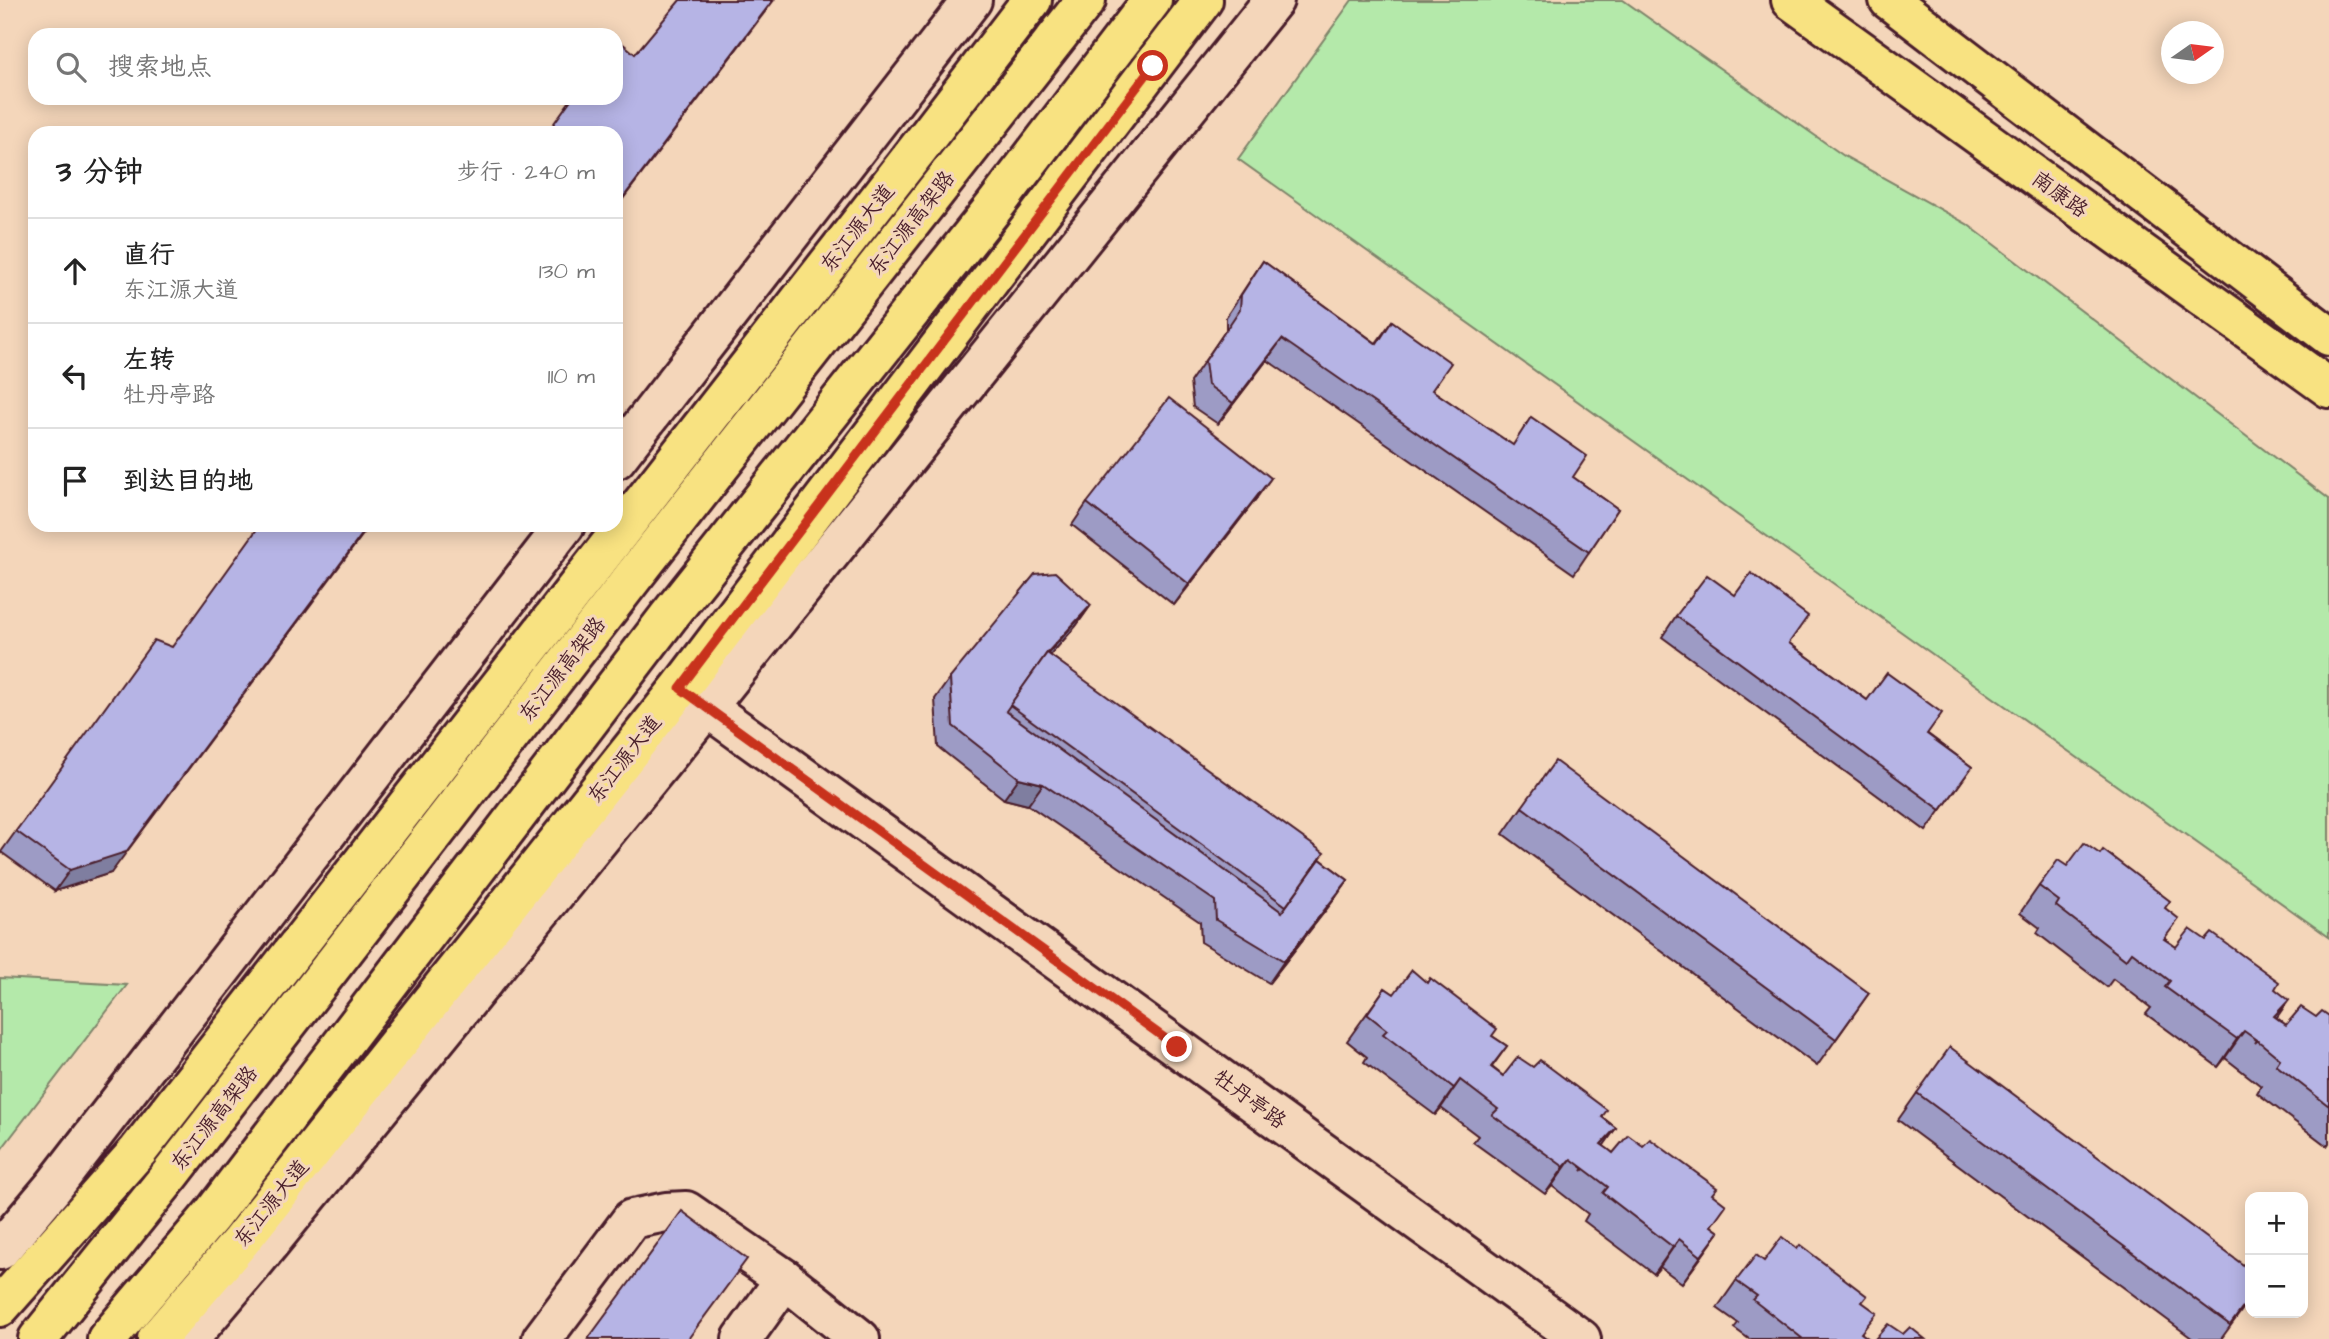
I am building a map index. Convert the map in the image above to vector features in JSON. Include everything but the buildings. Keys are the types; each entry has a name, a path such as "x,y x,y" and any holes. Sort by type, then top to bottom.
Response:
{"main road":[{"name":"东江源大道","path":"623,528 1032,0"},
{"name":"东江源高架路","path":"38,1339 171,1174 642,566 1086,0"},
{"path":"107,1339 211,1216 661,627 994,207 1152,0"},
{"name":"东江源大道","path":"157,1339 693,697 1203,0"},
{"name":"南康路","path":"1791,0 2329,388"},
{"path":"1889,0 2329,336"},
{"name":"东江源大道","path":"0,1307 146,1140 619,532"}],"street":[{"path":"623,450 972,0"},
{"path":"189,1339 265,1250 693,697 1274,0"},
{"path":"0,1251 63,1175 560,532"},
{"name":"牡丹亭路","path":"693,697 1581,1339"},
{"path":"542,1339 632,1219 685,1211 785,1279 860,1339"},
{"path":"742,1339 785,1279"}],"green space":[{"path":"1352,0 1623,0 1844,156 1967,224 2329,499 2329,937 1238,159"},
{"path":"0,978 127,985 0,1151"}],"route":[{"path":"1153,66 680,688 1177,1047"}]}
